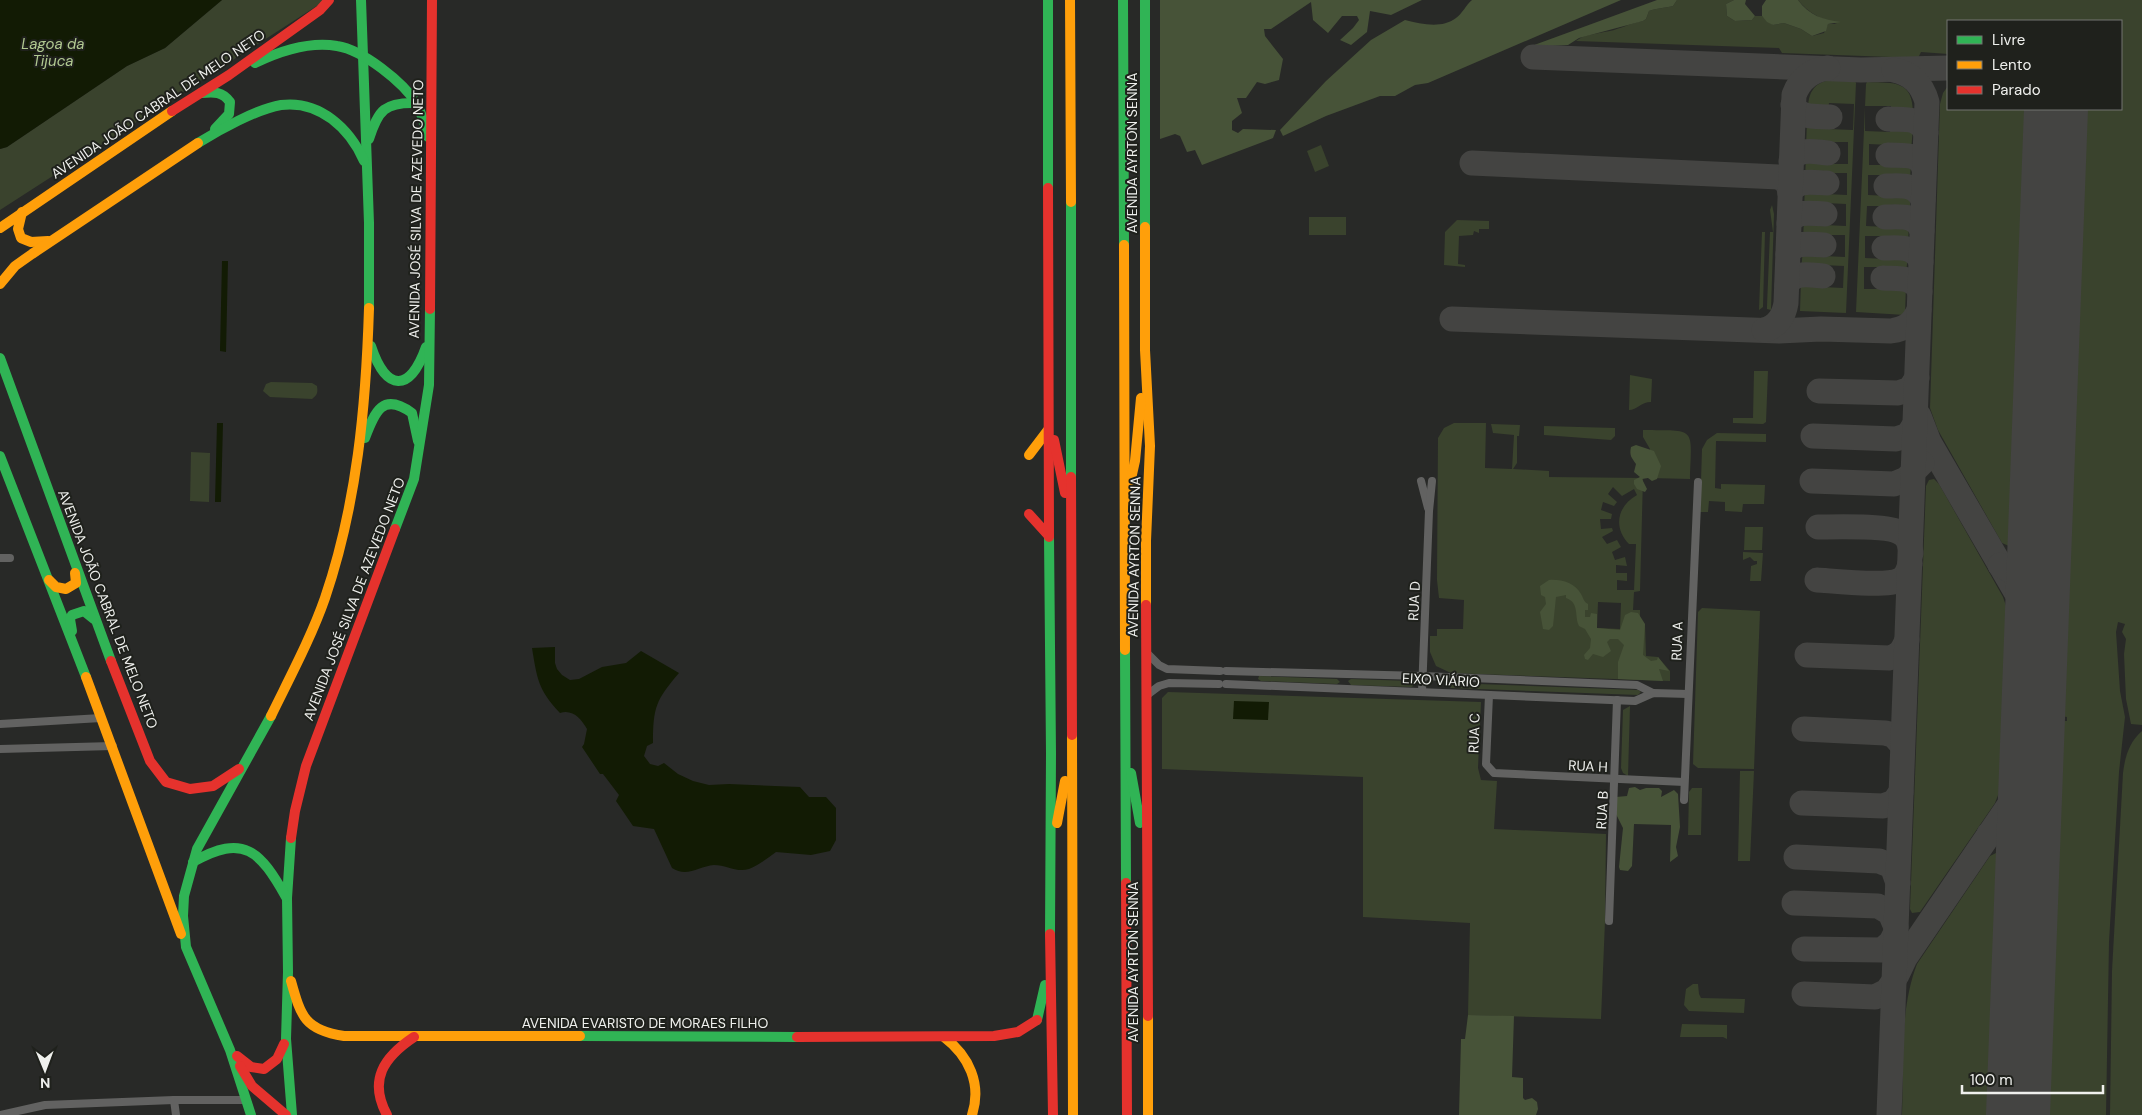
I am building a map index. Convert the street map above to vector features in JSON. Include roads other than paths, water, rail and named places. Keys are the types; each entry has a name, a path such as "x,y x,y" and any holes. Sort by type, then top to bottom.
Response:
{"main road":[{"name":"AVENIDA JOÃO CABRAL DE MELO NETO","path":"0,228 143,129 229,75 320,10 329,0"},
{"name":"AVENIDA JOSÉ SILVA DE AZEVEDO NETO","path":"230,1050 186,947 183,916 184,896 193,862 214,819 247,762 290,679 327,592 350,510 360,450 370,342 367,146 362,84 361,0"},
{"name":"AVENIDA JOSÉ SILVA DE AZEVEDO NETO","path":"292,1115 286,1039 288,972 287,898 289,853 294,820 306,766 350,646 406,506 414,479 429,385 432,0"},
{"path":"1048,0 1048,535 1051,754 1050,965 1053,1115"},
{"path":"1070,0 1072,1115"},
{"name":"AVENIDA AYRTON SENNA","path":"1123,0 1127,1115"},
{"name":"AVENIDA AYRTON SENNA","path":"1145,0 1145,350 1149,404 1147,652 1148,1115"},
{"path":"229,75 286,50 312,45 339,47 363,56 387,72 416,103 431,148"},
{"path":"200,93 218,92 225,95 230,102 229,114 207,137"},
{"path":"367,146 380,111 388,104 400,102 416,103"},
{"path":"0,284 18,264 56,240 130,186 207,137 233,122 282,105 306,106 320,111 346,129 360,149 367,171"},
{"path":"22,212 16,230 18,236 25,243 33,244 56,240"},
{"path":"370,342 381,371 388,378 399,380 408,378 415,373 429,338"},
{"path":"1124,498 1133,478 1145,350"},
{"name":"AVENIDA JOÃO CABRAL DE MELO NETO","path":"0,358 96,622 150,761 166,782 190,790 213,786 230,776 247,762"},
{"path":"360,450 376,410 384,404 396,403 412,413 419,449"},
{"path":"1048,410 1071,524"},
{"path":"1029,455 1048,430"},
{"path":"0,456 112,746 186,947"},
{"path":"48,492 48,503 76,578 76,583 72,587 61,590 48,579"},
{"path":"1029,514 1048,535"},
{"path":"77,659 70,625 72,614 84,611 96,622"},
{"path":"1125,735 1147,871"},
{"path":"1050,894 1057,820 1071,750"},
{"path":"193,862 209,851 224,846 237,846 252,851 264,861 274,874 287,898"},
{"name":"AVENIDA EVARISTO DE MORAES FILHO","path":"288,972 304,1020 314,1029 323,1033 344,1036 944,1036 1011,1034 1027,1029 1037,1020 1050,965"},
{"path":"944,1036 964,1054 970,1065 976,1098 972,1115"},
{"path":"387,1115 383,1108 379,1090 382,1072 395,1050 414,1037"},
{"path":"230,1050 252,1068 265,1069 280,1056 286,1039"},
{"path":"230,1050 251,1115"},
{"path":"230,1050 252,1086 286,1115"}],"street":[{"name":"RUA D","path":"1421,481 1429,511"},
{"name":"RUA D","path":"1422,692 1429,511 1432,481"},
{"name":"RUA A","path":"1684,800 1691,598 1698,482"},
{"path":"0,558 10,558"},
{"name":"EIXO VIÁRIO","path":"1147,652 1159,665 1175,670 1423,676 1637,685 1653,693 1688,694"},
{"path":"1175,670 1175,682"},
{"path":"1442,693 1443,677"},
{"name":"EIXO VIÁRIO","path":"1147,695 1159,686 1175,682 1635,701 1653,693"},
{"name":"RUA C","path":"1489,695 1486,764 1491,772"},
{"name":"RUA B","path":"1609,921 1617,700"},
{"path":"0,724 101,718"},
{"path":"0,749 112,746"},
{"name":"RUA H","path":"1491,772 1498,775 1684,782"},
{"path":"0,1115 45,1105 174,1100 246,1100"},
{"path":"174,1100 176,1115"}],"water":[{"name":"Lagoa da Tijuca","path":"0,0 222,0 165,48 127,66 7,147 0,149"},
{"path":"222,261 228,261 226,352 220,351"},
{"path":"217,423 223,423 221,502 215,502"},
{"path":"555,647 557,669 570,680 579,679 602,667 626,663 641,651 679,673 665,690 657,705 653,743 647,746 644,756 650,764 658,766 664,763 678,774 693,781 709,785 800,787 809,797 826,797 836,808 836,840 830,851 811,855 776,852 756,866 745,870 714,865 688,872 677,871 672,868 654,829 633,826 616,801 619,795 603,774 600,774 582,747 587,729 582,722 569,712 560,713 543,690 537,676 532,648"},
{"path":"1234,701 1269,702 1268,720 1233,719"}]}
